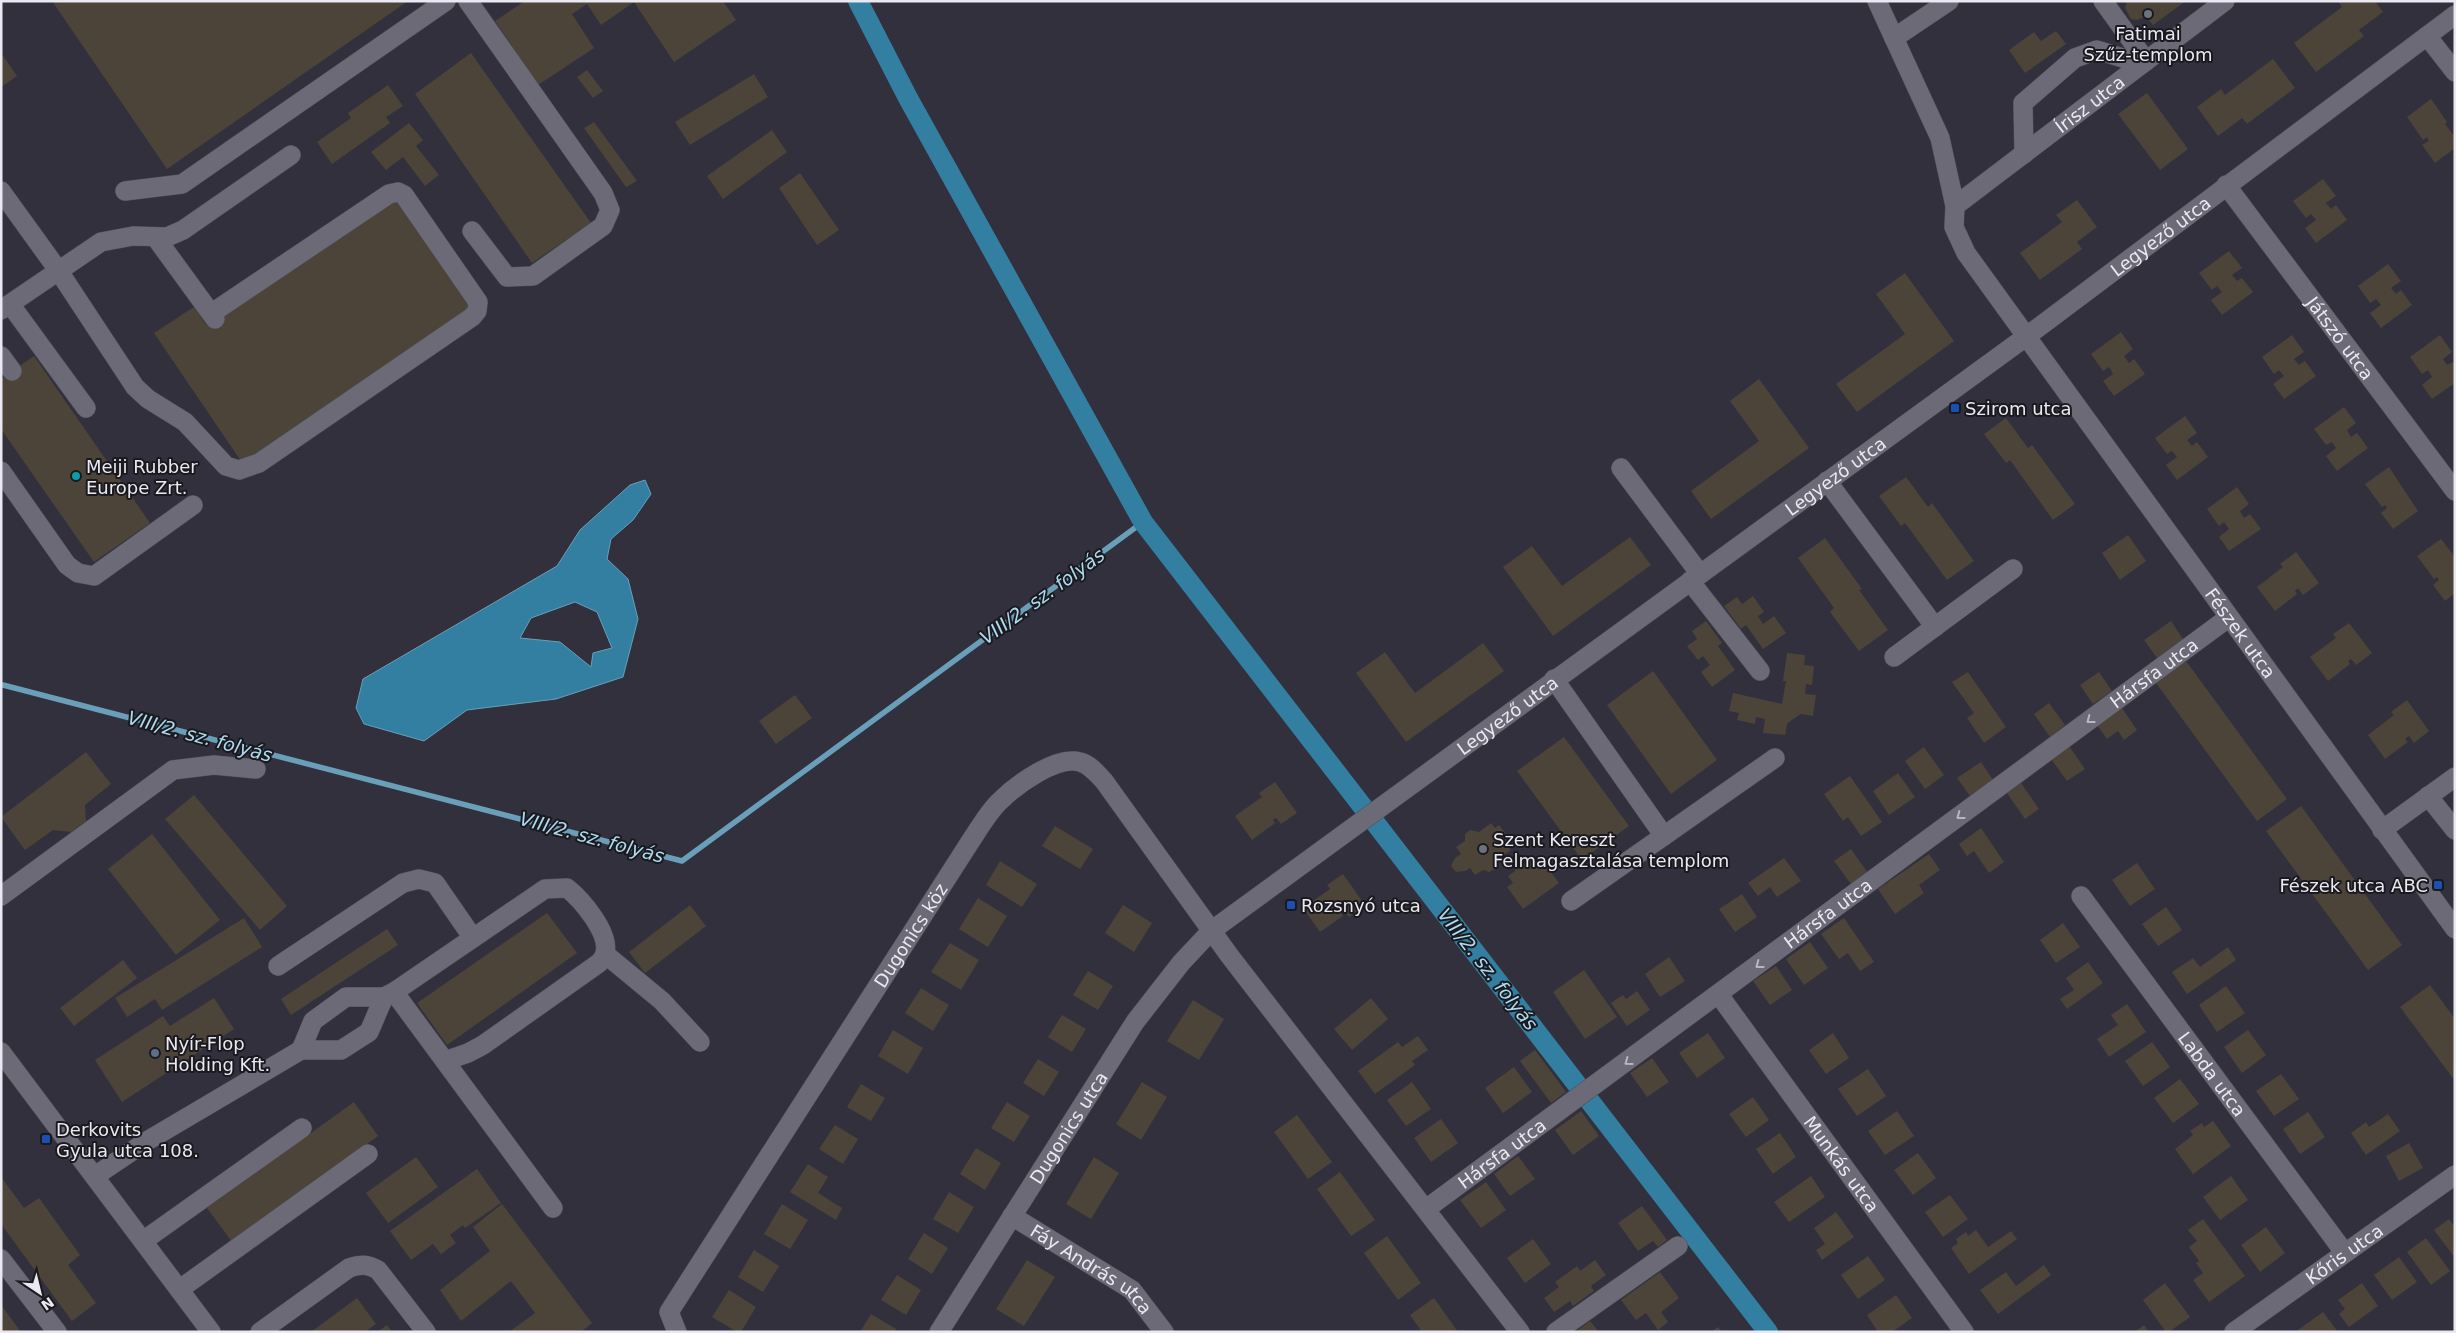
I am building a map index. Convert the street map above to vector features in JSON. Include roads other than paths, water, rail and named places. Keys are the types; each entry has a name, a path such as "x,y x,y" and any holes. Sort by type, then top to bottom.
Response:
{"street":[{"path":"125,191 182,184 446,1"},
{"path":"468,1 604,193 610,210 603,226 533,276 520,278 507,277 472,231"},
{"path":"1878,1 1940,138 1955,206 1954,227 1957,236 2027,336"},
{"path":"1894,38 1949,1"},
{"path":"2103,1 2144,62"},
{"name":"Írisz utca","path":"1955,206 2225,1"},
{"name":"Legyező utca","path":"1211,931 1554,679 2027,336 2455,15"},
{"path":"2428,36 2455,72"},
{"path":"2024,154 2023,103 2075,58 2096,50 2144,62"},
{"path":"86,408 6,307 102,242 133,236 167,237 183,230 291,155"},
{"name":"Játszó utca","path":"2226,185 2455,491"},
{"path":"1,191 58,270 135,387 148,399 184,422 226,466 239,470 260,463 478,311 478,302 404,194 398,192 389,194 213,316 156,238"},
{"name":"Fészek utca","path":"2027,336 2228,618 2455,930"},
{"path":"1,356 12,371"},
{"path":"1621,468 1760,671"},
{"path":"1,471 67,565 78,573 94,576 192,505"},
{"path":"1827,481 1935,627"},
{"path":"1894,657 2013,569"},
{"name":"Hársfa utca","path":"1426,1209 1719,995 2228,618"},
{"path":"1554,679 1664,836"},
{"path":"1570,901 1775,758"},
{"name":"Dugonics köz","path":"677,1332 669,1312 970,842 998,802 1056,764 1069,761 1081,762 1092,768 1211,931"},
{"path":"1,896 173,770 214,765 256,769"},
{"path":"2382,830 2455,776"},
{"path":"2428,796 2455,830"},
{"path":"278,966 403,883 419,880 434,883 473,938"},
{"path":"95,1176 147,1141 301,1050 341,1050 369,1032 389,995 545,889 567,888 578,897 604,934 605,954 599,963 483,1045 468,1053 445,1061"},
{"name":"Labda utca","path":"2081,896 2344,1252"},
{"path":"1211,931 1520,1332"},
{"name":"Dugonics utca","path":"939,1332 1135,1022 1180,963 1211,931"},
{"path":"605,954 662,1001 700,1042"},
{"path":"301,1050 313,1021 346,997 389,995"},
{"path":"389,995 445,1061 554,1208"},
{"name":"Munkás utca","path":"1719,995 1964,1332"},
{"path":"2,1053 211,1332"},
{"path":"143,1241 302,1128"},
{"path":"180,1289 368,1154"},
{"name":"Kőris utca","path":"2234,1332 2344,1252 2455,1176"},
{"name":"Fáy András utca","path":"1012,1216 1132,1290 1164,1332"},
{"path":"1556,1332 1678,1246"},
{"path":"1,1259 57,1332"},
{"path":"260,1332 350,1268 361,1264 369,1265 378,1270 426,1332"}],"water":[{"path":"645,480 651,494 633,520 611,539 607,559 628,579 638,619 623,677 556,699 467,710 424,741 364,724 356,708 363,679 557,566 580,530 630,485","holes":["575,602 597,612 612,648 593,653 591,667 560,642 520,638 531,618"]}],"waterway":[{"name":"VIII/2. sz. folyás","path":"858,1 908,98 1143,522 1768,1332"},
{"name":"VIII/2. sz. folyás","path":"3,685 682,861 1143,522"}],"place":[{"name":"Fatimai Szűz-templom","path":"2148,14"},
{"name":"Szirom utca","path":"1955,408"},
{"name":"Meiji Rubber Europe Zrt.","path":"76,476"},
{"name":"Szent Kereszt Felmagasztalása templom","path":"1483,849"},
{"name":"Fészek utca ABC","path":"2438,885"},
{"name":"Rozsnyó utca","path":"1291,905"},
{"name":"Nyír-Flop Holding Kft.","path":"155,1053"},
{"name":"Derkovits Gyula utca 108.","path":"46,1139"}]}
